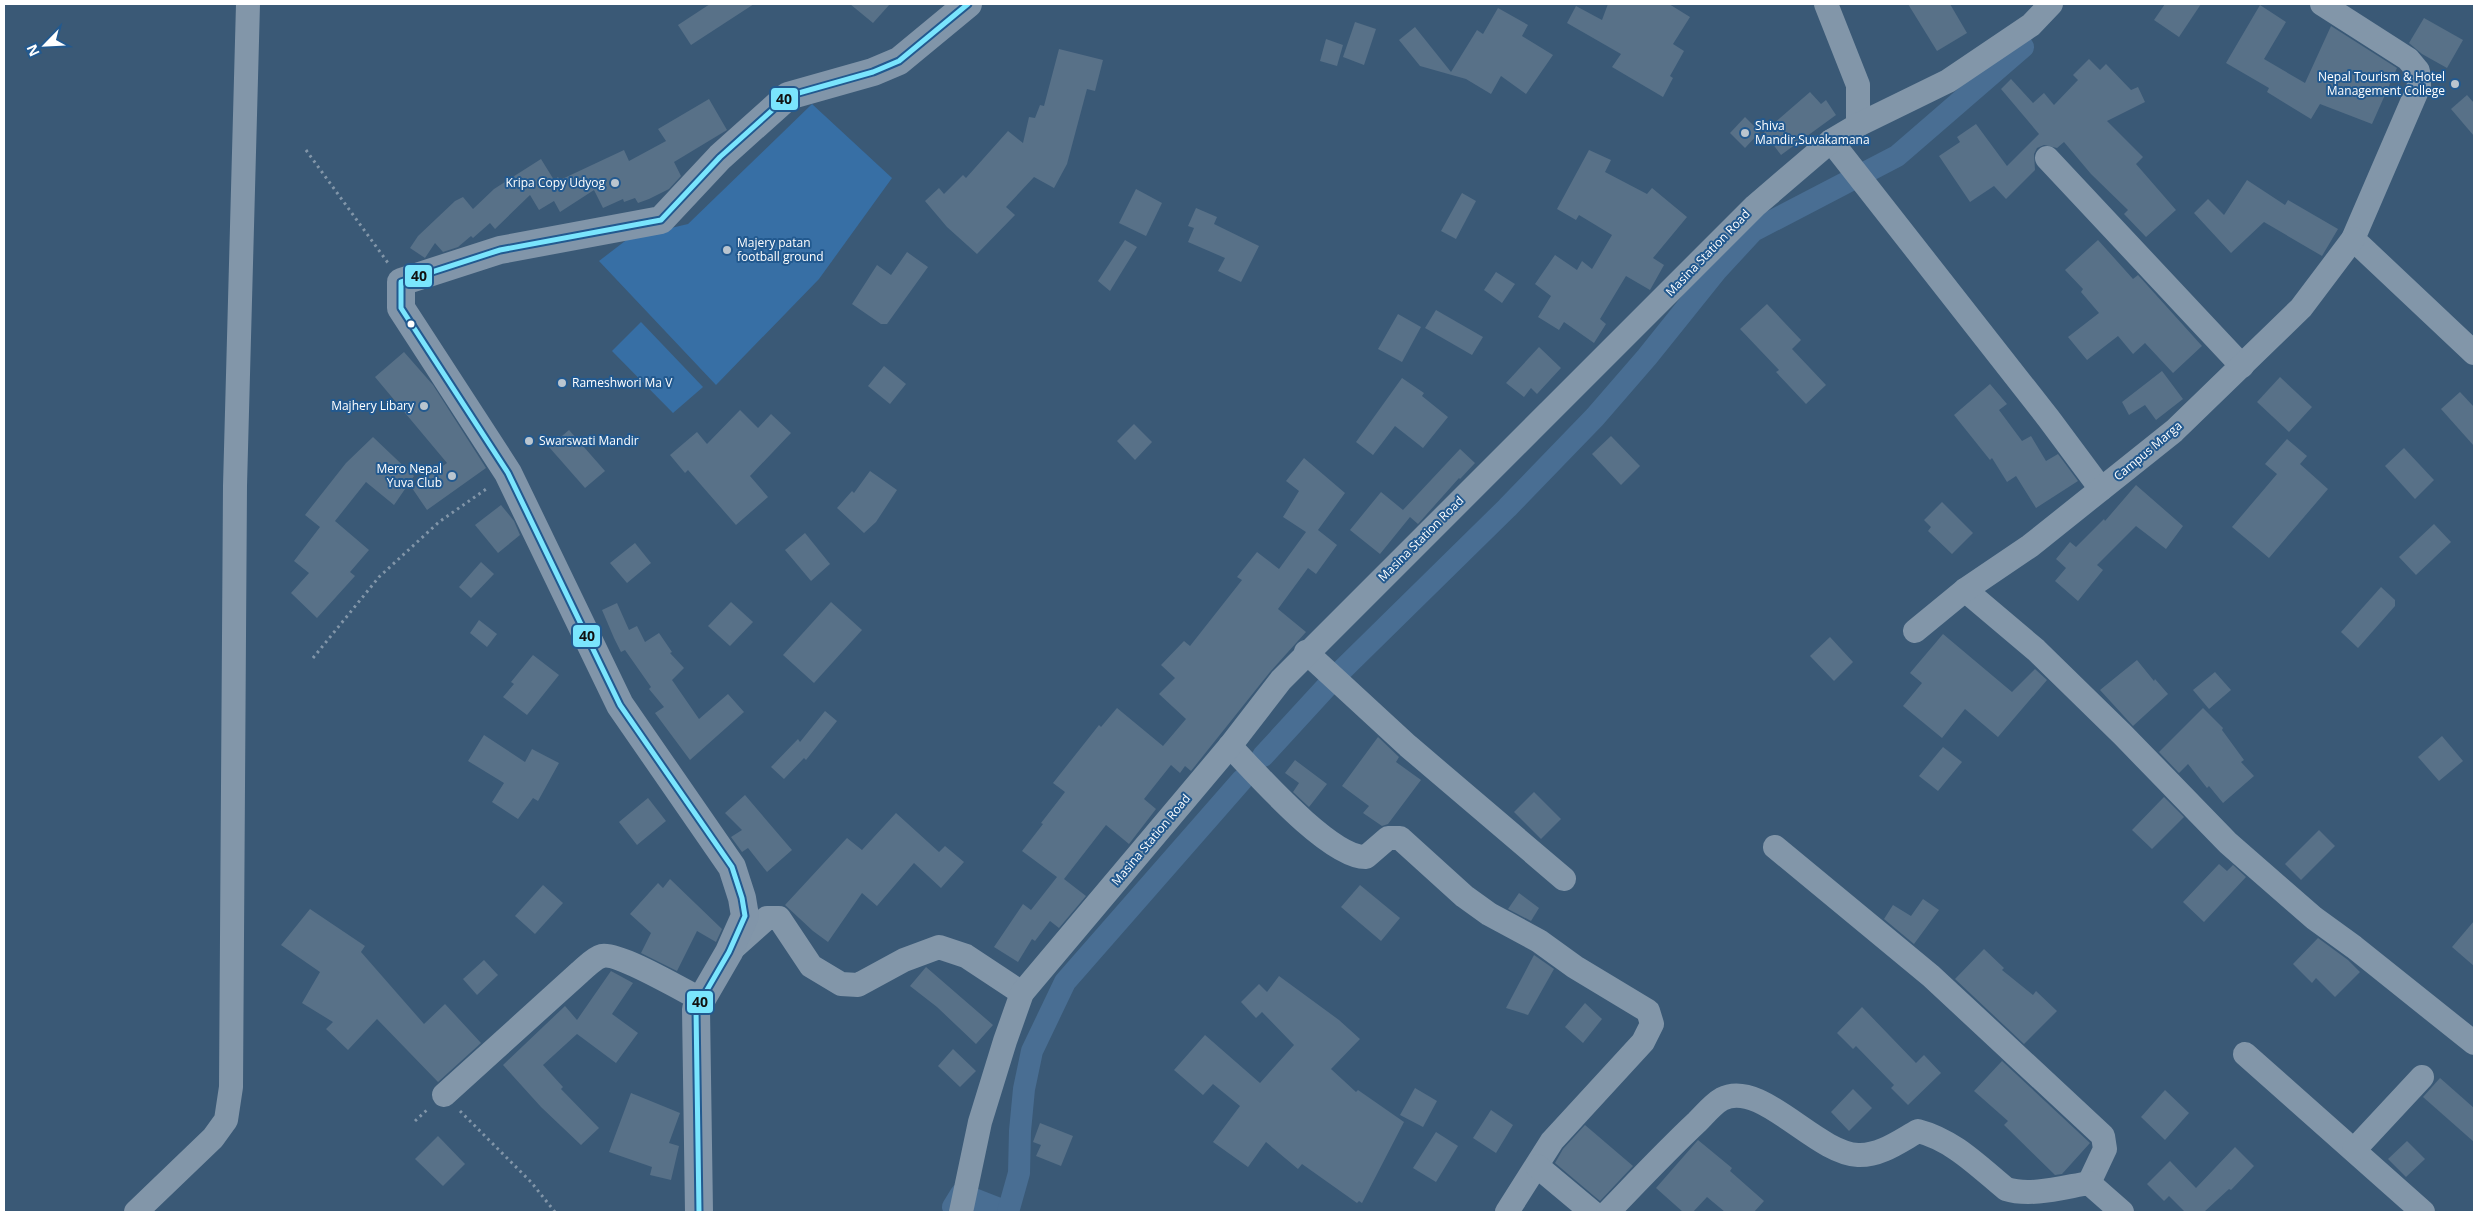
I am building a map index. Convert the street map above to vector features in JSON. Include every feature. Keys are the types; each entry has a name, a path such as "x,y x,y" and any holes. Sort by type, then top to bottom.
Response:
{"main road":[{"path":"699,1212 696,1009 729,952 744,916 742,898 732,867 620,705 508,473 401,308 401,282 500,250 661,220 720,157 788,96 873,72 899,62 968,4"}],"street":[{"path":"136,1212 214,1138 226,1120 231,1087 235,486 248,4"},
{"path":"1826,4 1858,85 1858,125"},
{"name":"Masina Station Road","path":"961,1212 980,1122 1004,1041 1022,993 1230,746 1281,680 1306,652 1755,206 1831,141 1858,125 1948,81 2031,25 2051,4"},
{"name":"Campus Marga","path":"1915,631 1965,590 2030,546 2174,431 2301,308 2353,239 2420,86 2418,71 2408,59 2322,4"},
{"path":"1831,141 2102,489"},
{"path":"2047,158 2242,366"},
{"path":"2353,239 2474,353"},
{"path":"1965,590 2036,650 2123,735 2228,843 2314,918 2354,947 2474,1043"},
{"path":"1306,652 1408,746 1564,879"},
{"path":"1230,746 1300,817 1328,840 1354,855 1366,857 1388,838 1400,838 1464,896 1539,941 1575,967 1648,1011 1652,1024 1643,1042 1552,1141 1507,1212"},
{"path":"1775,847 1931,976 2091,1122 2103,1136 2106,1149 2089,1183"},
{"path":"729,952 768,918 779,918 812,966 841,984 858,984 904,960 939,947 966,956 1022,993"},
{"path":"444,1095 580,972 603,956 614,956 702,1000"},
{"path":"2245,1054 2423,1212"},
{"path":"2354,1150 2422,1077"},
{"path":"1608,1212 1683,1135 1722,1099 1736,1095 1753,1098 1828,1146 1857,1156 1872,1154 1887,1148 1918,1131 1936,1136 1954,1147 2006,1189 2015,1192 2089,1183 2122,1212"},
{"path":"1537,1166 1592,1212"}],"path":[{"path":"306,150 401,282"},
{"path":"313,658 379,577 439,522 508,473"},
{"path":"415,1121 444,1095 531,1182 555,1212"}],"shaded area":[{"name":"Majery patan football ground","path":"812,104 892,178 819,279 716,385 599,261 629,238 688,224"},
{"path":"641,322 703,387 673,413 612,351"}],"building":[{"path":"710,4 754,4 691,45 678,25"},
{"path":"850,4 890,4 873,23"},
{"path":"1608,4 1669,4 1690,17 1673,44 1684,51 1670,76 1673,78 1663,97 1612,67 1621,54 1567,23 1576,6 1602,20"},
{"path":"1908,4 1950,4 1967,33 1937,51"},
{"path":"2165,4 2201,4 2179,37 2154,20"},
{"path":"2260,5 2286,22 2264,59 2305,83 2331,26 2397,68 2372,124 2320,104 2311,119 2267,92 2269,88 2226,63"},
{"path":"1498,8 1528,25 1522,36 1553,55 1526,94 1501,76 1491,94 1466,79 1420,66 1399,40 1415,27 1451,72 1477,30 1483,34"},
{"path":"2424,18 2463,40 2447,68 2422,54 2409,43"},
{"path":"1355,22 1376,29 1364,65 1343,57"},
{"path":"1326,39 1343,45 1337,66 1320,61"},
{"path":"1059,49 1103,60 1095,91 1087,89 1067,164 1054,188 1034,177 1006,207 1015,215 977,254 947,227 925,201 939,188 944,194 963,175 966,178 1008,131 1023,143 1029,117 1035,118 1040,105 1044,106"},
{"path":"2089,59 2100,70 2106,64 2131,90 2138,87 2145,102 2107,121 2143,157 2136,164 2176,210 2146,237 2124,214 2128,210 2091,174 2064,142 2057,148 2044,145 2037,148 2034,154 2035,170 2006,199 1994,186 1970,202 1939,156 1960,142 1957,137 1976,124 2007,166 2039,134 2001,89 2011,79 2033,103 2044,93 2054,105 2078,80 2073,75"},
{"path":"1810,92 1821,104 1826,100 1836,115 1781,155 1764,132"},
{"path":"2467,95 2474,103 2474,136 2451,109"},
{"path":"709,99 727,130 674,162 681,176 669,189 649,199 638,203 635,198 624,202 623,199 603,208 594,190 560,212 554,201 539,210 530,195 495,229 490,223 473,238 471,236 458,247 443,252 435,243 425,258 410,248 418,236 455,201 463,197 473,209 494,189 541,159 554,180 558,177 560,180 624,150 629,161 666,141 658,129"},
{"name":"Shiva Mandir,Suvakamana","path":"1745,117 1760,132 1745,148 1730,133"},
{"path":"1589,150 1611,160 1605,172 1647,194 1652,188 1687,217 1653,258 1664,265 1650,290 1626,276 1600,319 1606,324 1594,343 1564,322 1559,330 1538,317 1551,296 1535,284 1555,255 1577,270 1582,261 1592,269 1612,235 1579,215 1576,220 1557,209"},
{"path":"2247,180 2285,205 2288,200 2338,229 2322,256 2264,222 2231,253 2194,213 2208,199 2224,215"},
{"path":"1136,189 1162,203 1146,236 1119,223"},
{"path":"1462,193 1476,201 1456,239 1441,231"},
{"path":"1196,208 1217,217 1214,224 1259,246 1241,282 1218,271 1225,258 1188,242 1194,228 1188,226"},
{"path":"1125,240 1137,247 1110,291 1098,281"},
{"path":"2098,240 2133,279 2138,275 2202,346 2173,373 2145,343 2133,354 2118,336 2087,360 2068,337 2099,313 2081,292 2083,289 2065,270"},
{"path":"907,252 928,267 887,324 881,324 852,304 877,265 891,275"},
{"path":"1496,272 1515,284 1502,303 1484,290"},
{"path":"1767,304 1801,340 1792,349 1826,385 1806,404 1776,372 1779,370 1740,329"},
{"path":"1436,310 1483,337 1472,355 1425,328"},
{"path":"1398,314 1421,327 1402,362 1378,349"},
{"path":"1539,347 1561,368 1537,394 1531,388 1524,397 1506,383"},
{"name":"Majhery Libary","path":"404,352 433,385 486,468 427,510 412,488 447,463 375,377"},
{"path":"884,366 906,384 890,404 868,386"},
{"path":"2162,371 2183,399 2156,420 2145,405 2129,415 2122,402"},
{"path":"2280,377 2312,407 2289,432 2257,402"},
{"path":"1402,378 1424,393 1422,396 1448,417 1423,448 1395,426 1373,455 1356,442"},
{"path":"1990,384 2007,404 1999,410 2022,441 2031,436 2046,461 2058,454 2078,481 2036,508 2016,476 2007,482 1992,458 1990,460 1954,415"},
{"path":"2460,392 2474,407 2474,446 2441,409"},
{"path":"740,410 758,428 771,414 791,433 750,476 768,497 736,525 688,470 685,473 670,455 697,432 707,444"},
{"path":"1134,424 1152,442 1135,460 1117,441"},
{"path":"569,430 605,471 585,488 549,447"},
{"path":"1611,436 1640,466 1621,485 1592,454"},
{"path":"373,437 414,476 394,505 366,482 335,521 369,550 350,572 355,576 317,618 291,593 309,573 294,561 320,527 305,515 346,463"},
{"path":"2287,439 2307,456 2300,464 2328,489 2269,558 2232,527 2277,474 2265,464"},
{"path":"2404,448 2434,480 2415,499 2385,466"},
{"path":"1460,449 1475,463 1418,524 1410,517 1380,554 1350,530 1381,492 1403,510"},
{"path":"1304,458 1345,493 1318,530 1337,545 1316,574 1308,568 1278,609 1306,632 1270,672 1191,771 1185,766 1180,773 1171,765 1144,799 1156,809 1129,844 1106,825 1064,879 1086,896 1059,928 1050,921 1035,941 1032,939 1018,962 994,947 1023,904 1031,910 1057,877 1022,851 1065,792 1053,783 1099,725 1101,727 1117,708 1163,746 1186,719 1159,694 1175,678 1161,665 1184,641 1190,646 1242,580 1237,577 1257,552 1279,569 1306,532 1283,517 1299,491 1286,481"},
{"path":"870,471 897,490 876,522 864,533 837,508 852,491 854,493"},
{"path":"2136,485 2183,526 2166,549 2136,526 2097,565 2103,570 2078,601 2055,581 2066,568 2056,559 2070,542 2076,547 2104,519 2105,521"},
{"path":"1942,502 1973,533 1952,554 1928,531 1931,527 1924,520"},
{"path":"501,505 514,521 520,535 498,553 475,525"},
{"path":"2434,524 2451,542 2416,575 2399,557"},
{"path":"805,533 830,564 811,581 785,550"},
{"path":"635,543 651,563 627,583 610,563"},
{"path":"481,562 494,574 471,598 459,587"},
{"path":"2381,587 2395,600 2395,606 2358,648 2341,632"},
{"path":"731,602 753,622 730,646 708,626"},
{"path":"831,602 862,630 814,683 783,655"},
{"path":"617,603 629,630 637,626 645,642 659,633 672,652 670,653 684,668 672,680 699,719 728,694 744,712 690,760 655,713 664,707 649,689 651,687 625,650 621,652 614,638 602,610"},
{"path":"479,620 497,634 487,647 470,633"},
{"path":"1943,634 2012,692 2035,669 2047,680 1998,737 1965,709 1942,738 1903,706 1922,683 1910,673"},
{"path":"1830,637 1853,662 1834,681 1810,656"},
{"path":"533,655 559,675 527,715 503,697 514,684 511,682"},
{"path":"2137,660 2154,681 2155,679 2168,694 2133,726 2100,690"},
{"path":"2215,672 2231,690 2209,709 2193,690"},
{"path":"2203,708 2223,728 2222,730 2244,760 2241,762 2254,776 2223,803 2209,786 2207,788 2188,764 2179,773 2159,752"},
{"path":"825,711 837,721 806,760 804,758 784,779 771,767 798,739 800,742"},
{"path":"484,735 525,762 532,749 559,763 538,801 533,798 518,819 492,802 504,783 468,761"},
{"path":"2442,736 2463,761 2439,781 2418,757"},
{"path":"1378,737 1399,757 1396,762 1421,780 1388,824 1382,826 1363,813 1369,806 1342,786"},
{"path":"1943,747 1962,762 1938,791 1919,776"},
{"path":"1295,760 1327,784 1309,807 1293,792 1299,783 1285,773"},
{"path":"1534,792 1561,819 1541,839 1514,812"},
{"path":"745,795 792,850 767,872 748,848 742,852 731,837 742,830 725,813"},
{"path":"2164,797 2184,817 2152,849 2132,830"},
{"path":"648,798 666,821 637,845 619,822"},
{"path":"896,813 939,852 945,846 964,862 941,888 914,863 877,906 862,893 828,942 785,905 847,838 862,850"},
{"path":"2319,830 2335,846 2301,880 2285,864"},
{"path":"2219,864 2227,871 2233,865 2246,877 2204,922 2183,902"},
{"path":"670,879 722,929 716,942 697,931 677,971 641,953 651,933 630,914 658,883 663,888"},
{"path":"543,885 563,903 535,934 515,916"},
{"path":"1360,885 1400,918 1381,941 1341,907"},
{"path":"1519,893 1539,908 1531,921 1508,909"},
{"path":"1923,899 1939,910 1914,944 1884,919 1893,905 1911,916"},
{"path":"310,909 365,946 361,952 424,1024 445,1004 481,1043 438,1082 377,1019 348,1050 326,1029 333,1022 302,1003 320,972 281,945"},
{"path":"2474,921 2474,966 2452,947"},
{"path":"2318,938 2348,960 2360,972 2335,997 2316,978 2312,983 2293,964"},
{"path":"1984,949 2004,968 2002,970 2033,995 2036,991 2057,1011 2024,1044 1955,979"},
{"path":"1534,955 1554,969 1528,1015 1506,1008"},
{"path":"484,960 498,975 477,995 463,979"},
{"path":"926,967 993,1025 976,1044 937,1007 910,986"},
{"path":"611,971 633,983 612,1014 638,1033 616,1063 577,1034 543,1065 563,1087 561,1089 599,1128 581,1145 541,1107 503,1065 565,1006 577,1020"},
{"path":"1279,976 1339,1020 1360,1039 1331,1069 1356,1092 1358,1090 1404,1122 1362,1203 1359,1201 1357,1203 1302,1164 1298,1169 1266,1142 1248,1167 1213,1142 1240,1106 1213,1084 1203,1095 1174,1070 1205,1035 1260,1083 1294,1045 1262,1012 1256,1018 1241,1002 1259,984 1267,992"},
{"path":"1585,1003 1602,1019 1583,1043 1565,1027"},
{"path":"1862,1007 1916,1063 1924,1055 1941,1073 1908,1105 1891,1088 1894,1085 1856,1046 1853,1049 1837,1033"},
{"path":"953,1049 976,1071 960,1087 938,1066"},
{"path":"2002,1061 2090,1143 2062,1174 2055,1175 2004,1125 2008,1121 1974,1091"},
{"path":"2440,1078 2474,1108 2474,1142 2423,1097"},
{"path":"1415,1088 1437,1101 1423,1127 1400,1115"},
{"path":"1853,1089 1872,1108 1849,1131 1831,1112"},
{"path":"2165,1090 2189,1113 2165,1140 2141,1117"},
{"path":"631,1093 680,1113 669,1143 679,1146 671,1180 650,1175 652,1167 609,1152"},
{"path":"1491,1110 1513,1125 1496,1153 1473,1138"},
{"path":"1040,1123 1073,1136 1061,1166 1036,1156 1041,1145 1033,1142"},
{"path":"1585,1125 1633,1166 1600,1201 1555,1163 1563,1149"},
{"path":"1436,1132 1458,1146 1436,1182 1413,1168"},
{"path":"438,1136 465,1164 443,1186 415,1159"},
{"path":"1698,1140 1732,1168 1730,1171 1764,1201 1754,1212 1725,1212 1707,1197 1693,1212 1683,1212 1656,1188"},
{"path":"2407,1141 2425,1159 2406,1177 2388,1159"},
{"path":"2235,1147 2254,1166 2231,1190 2229,1189 2204,1212 2185,1212 2169,1196 2164,1201 2147,1184 2170,1161 2196,1188"}],"waterway":[{"path":"1339,673 1507,508 1595,417 1647,357 1716,271 1753,231 1897,156 2023,47"},
{"path":"1263,756 1330,683"},
{"path":"1008,1212 1019,1173 1024,1089 1032,1051 1065,982 1242,780"},
{"path":"953,1207 961,1194 1007,1212"}],"transit line":[{"name":"40","path":"699,1212 696,1009 729,952 745,916 742,898 732,867 620,705 508,473 401,308 401,282 500,250 661,220 720,157 788,96 873,72 899,61 968,4"}],"place":[{"name":"Nepal Tourism & Hotel Management College","path":"2455,84"},
{"name":"Shiva Mandir,Suvakamana","path":"1745,133"},
{"name":"Kripa Copy Udyog","path":"615,183"},
{"name":"Majery patan football ground","path":"727,250"},
{"name":"Rameshwori Ma V","path":"562,383"},
{"name":"Majhery Libary","path":"424,406"},
{"name":"Swarswati Mandir","path":"529,441"},
{"name":"Mero Nepal Yuva Club","path":"452,476"}]}
